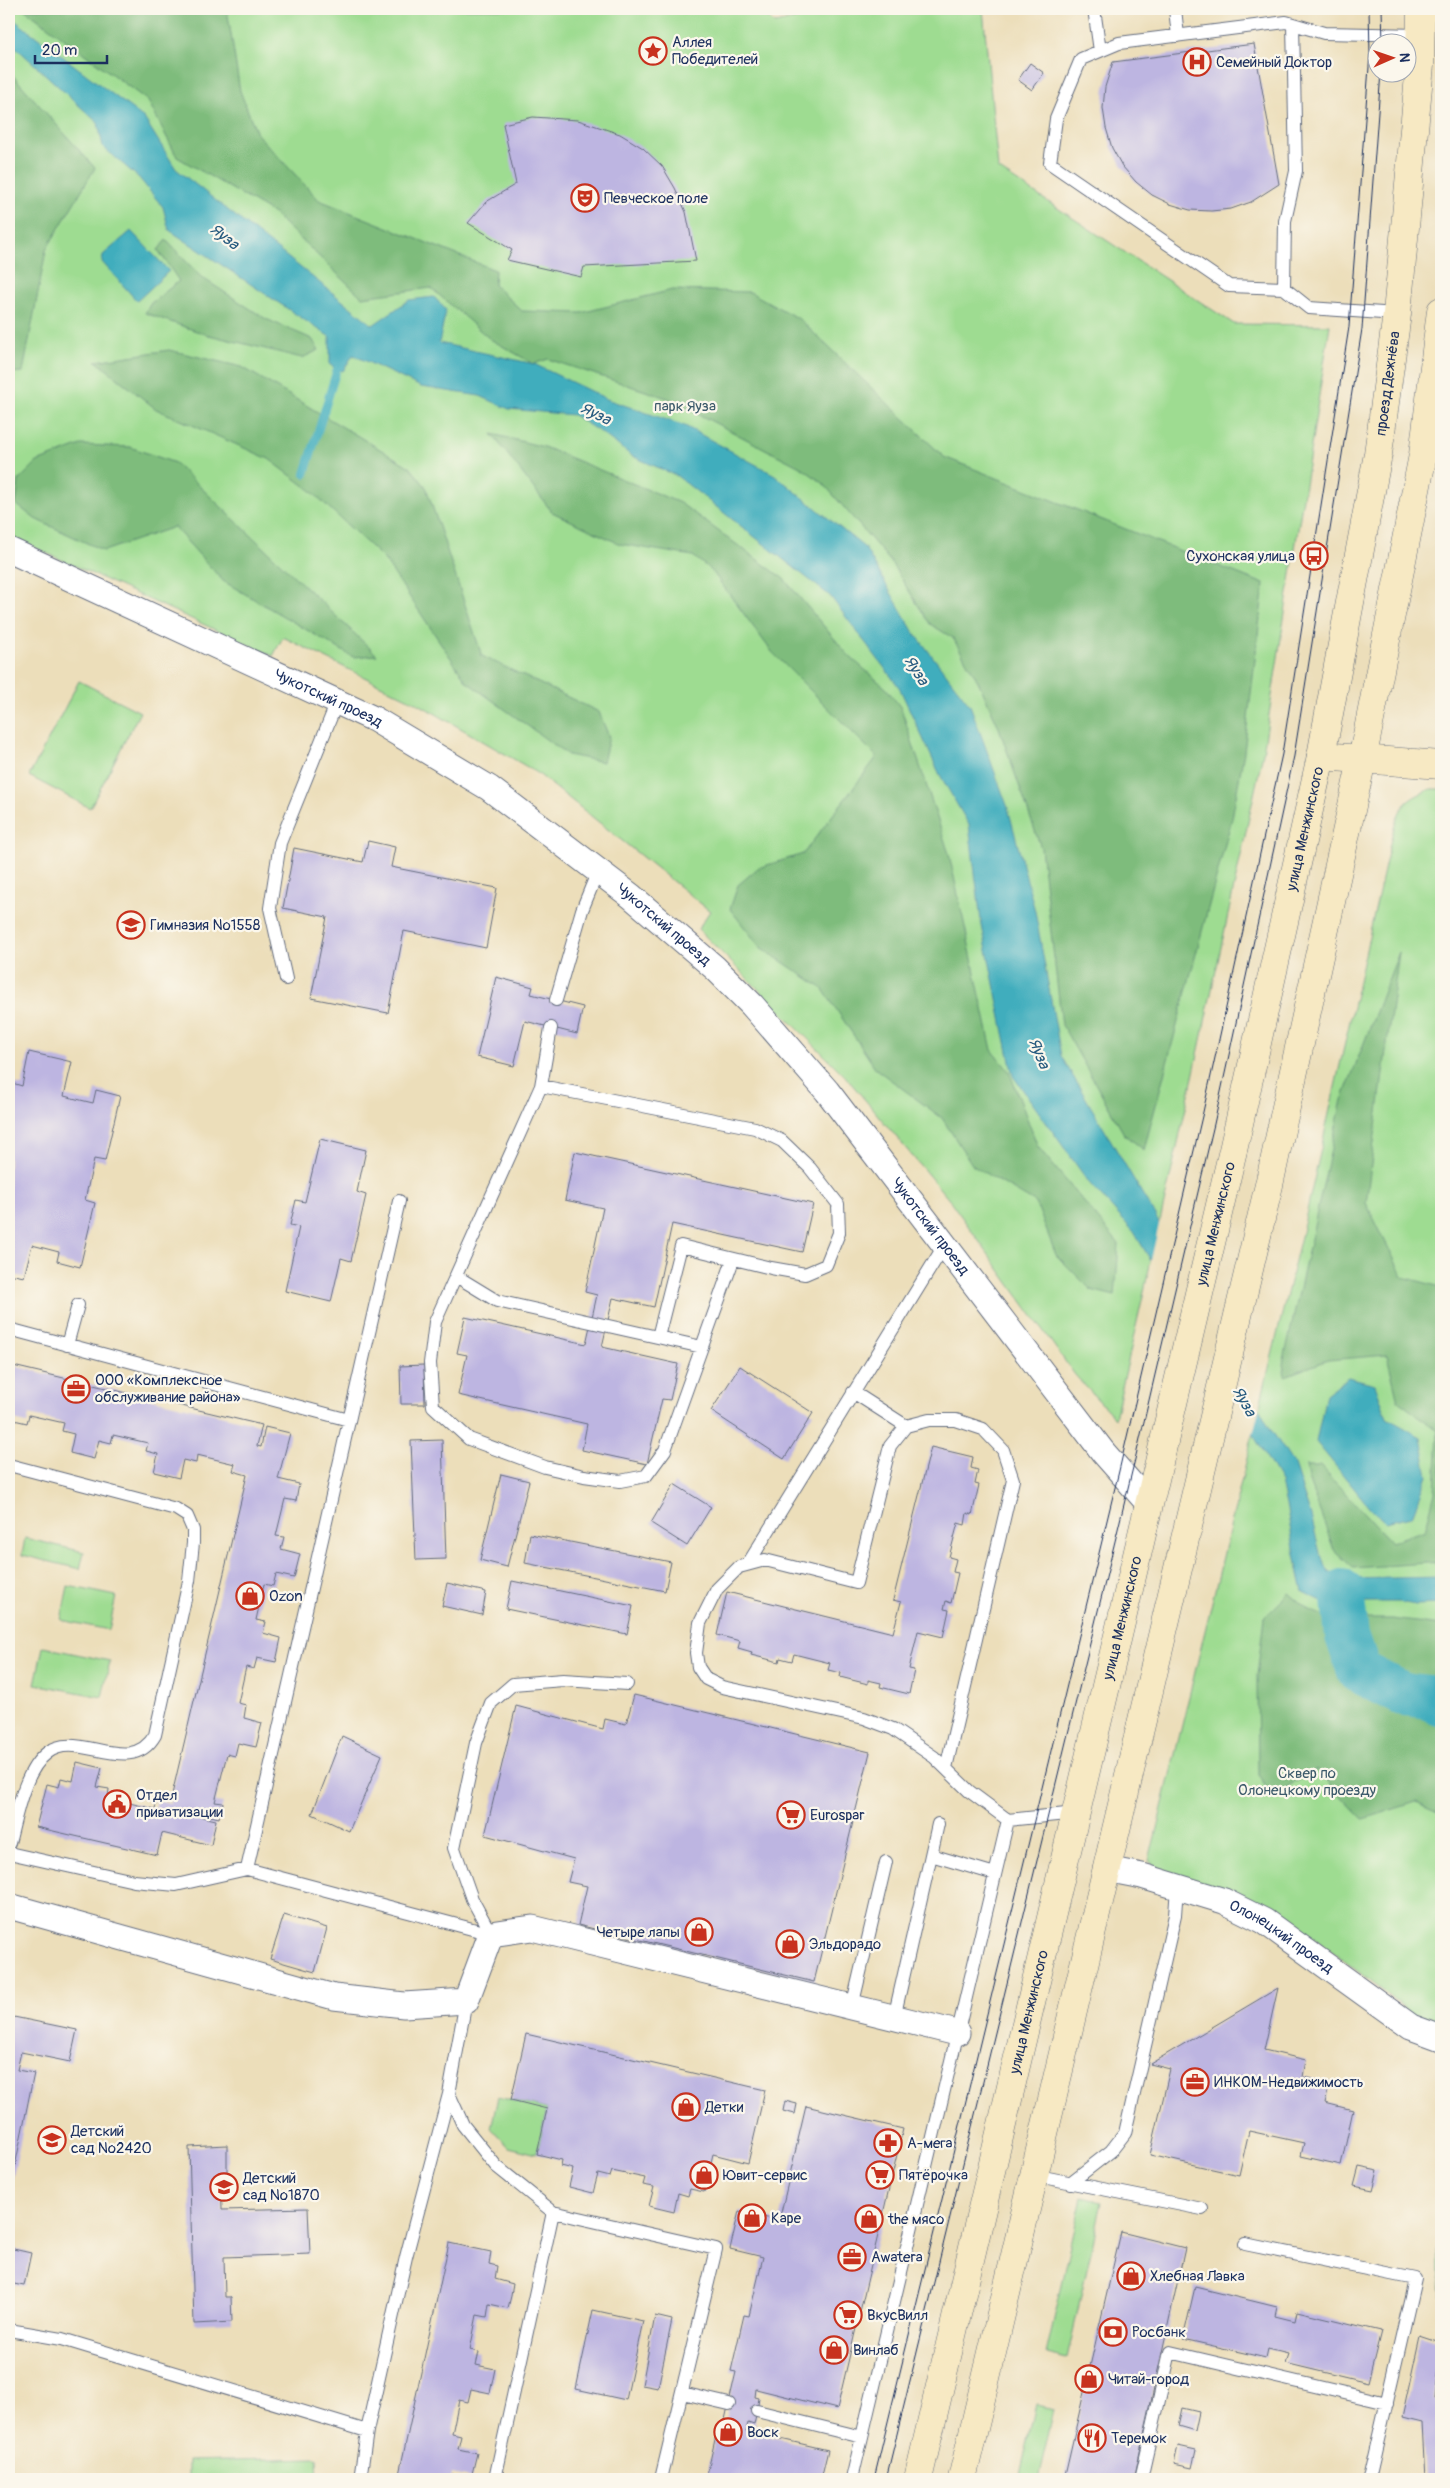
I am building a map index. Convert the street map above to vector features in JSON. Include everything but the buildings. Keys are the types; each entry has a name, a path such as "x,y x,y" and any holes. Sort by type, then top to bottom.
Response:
{"main road":[{"name":"проезд Дежнёва","path":"1321,756 1378,454 1397,314 1420,75 1420,22"},
{"path":"962,2479 1269,1185 1362,760 1423,455 1441,312"},
{"path":"1321,756 1441,765"},
{"name":"улица Менжинского","path":"918,2479 1234,1146 1321,756"}],"street":[{"name":"Чукотский проезд","path":"9,550 374,719 489,788 598,871 686,942 752,1005 827,1092 1103,1452 1149,1504"},
{"name":"Олонецкий проезд","path":"1106,1869 1142,1876 1224,1902 1264,1921 1411,2027 1441,2038"},
{"path":"9,1906 334,1997 404,2005 466,2001 492,1934 532,1928 957,2033"}],"lane":[{"path":"1094,9 1100,51"},
{"path":"1175,9 1178,36"},
{"path":"1397,314 1309,308 1284,288 1229,286 1050,163 1056,119 1081,59 1119,43 1286,22 1324,32 1420,22"},
{"path":"1284,288 1284,221 1296,171 1293,24"},
{"path":"286,980 270,908 280,843 337,702"},
{"path":"556,1000 582,910 598,871"},
{"path":"551,1028 540,1086 435,1322 430,1363 433,1406 469,1439 545,1467 584,1476 620,1481 646,1476 665,1450 733,1260"},
{"path":"540,1086 755,1128 782,1141 810,1168 838,1204 839,1233 826,1265 805,1274 733,1260 681,1246 658,1337"},
{"path":"247,1869 399,1201"},
{"path":"748,1564 944,1246"},
{"path":"456,1276 497,1300 702,1347"},
{"path":"68,1345 78,1304"},
{"path":"9,1329 349,1420"},
{"path":"853,1392 906,1426"},
{"path":"946,1768 1013,1480 1003,1450 983,1429 956,1420 929,1420 906,1426 890,1446 856,1583 765,1560 739,1567 717,1589 700,1623 696,1653 698,1667 706,1679 722,1687 864,1718 893,1729 934,1757 969,1791 1008,1820 1076,1813"},
{"path":"9,1465 176,1509 187,1516 192,1530 193,1543 189,1581 155,1735 149,1746 137,1752 124,1753 60,1746 46,1753 26,1784 9,1844"},
{"path":"492,1934 472,1899 454,1848 476,1743 491,1703 513,1684 563,1680 627,1684"},
{"path":"852,2479 1008,1820"},
{"path":"894,2018 938,1824"},
{"path":"9,1853 134,1882 176,1885 247,1869 492,1934"},
{"path":"931,1855 995,1874"},
{"path":"852,2007 886,1862"},
{"path":"1070,2183 1111,2151 1124,2133 1175,1914 1177,1887"},
{"path":"360,2479 367,2431 406,2257 450,2094 466,2001"},
{"path":"450,2094 464,2125 496,2166 553,2212 716,2249 661,2479"},
{"path":"1033,2175 1202,2209"},
{"path":"495,2479 553,2212"},
{"path":"1245,2244 1415,2279 1369,2479"},
{"path":"9,2330 62,2339 367,2431"},
{"path":"1141,2479 1170,2352 1386,2403"},
{"path":"682,2393 729,2404"},
{"path":"757,2411 862,2437"}],"green space":[{"name":"парк Яуза","path":"9,9 757,9 775,24 840,9 983,9 998,169 1234,324 1330,325 1263,753 1193,1077 1115,1418 1075,1375 951,1202 845,1076 698,929 710,911 536,772 417,703 283,637 273,656 9,536"},
{"path":"24,9 227,9 240,91 257,134 319,200 495,270 494,285 522,311 581,313 672,290 750,292 799,319 944,457 1264,584 1244,752 1232,818 1144,1150 1124,1134 1062,1025 1041,848 998,725 978,681 953,638 930,624 890,561 823,483 802,468 667,398 548,359 534,364 490,339 431,288 362,297 273,213 177,157 148,101"},
{"path":"9,71 95,168 46,250 23,372 9,373"},
{"path":"166,240 201,277 266,319 312,339 319,350 302,358 205,334 145,313 151,303 179,281 158,250"},
{"path":"169,350 242,367 410,467 426,487 482,656 599,712 609,737 603,762 568,755 467,682 384,559 310,490 269,459 156,409 96,361"},
{"path":"492,434 544,447 680,503 784,579 849,656 886,688 901,708 949,854 992,1050 1009,1071 1038,1147 1119,1244 1115,1296 1091,1290 1056,1255 1036,1203 973,1166 942,1118 876,1069 822,988 760,947 730,909 738,885 758,868 803,854 877,757 772,652 712,571 693,556 620,544 552,512"},
{"path":"81,445 130,447 175,463 377,655 353,657 223,581 174,527 104,551 35,519 16,504 19,480 37,462"},
{"path":"79,681 140,712 90,808 29,776"},
{"name":"Сквер по Олонецкому проезду","path":"1431,789 1441,789 1441,2026 1423,2022 1316,1939 1248,1902 1159,1870 1149,1861 1304,1224 1392,835 1400,811 1408,801"},
{"path":"1399,952 1366,1203 1403,1277 1441,1287 1441,1562 1353,1568 1334,1550 1308,1479 1306,1466 1320,1466 1391,1542 1425,1530 1435,1493 1438,1431 1398,1401 1387,1355 1328,1360 1285,1376 1283,1364 1342,1100"},
{"path":"25,1538 84,1552 80,1569 22,1555"},
{"path":"68,1586 116,1596 109,1630 61,1620"},
{"path":"1289,1593 1309,1610 1332,1619 1392,1619 1441,1625 1441,1813 1416,1802 1363,1819 1316,1770 1271,1796 1258,1774 1257,1676 1264,1618"},
{"path":"43,1647 110,1661 102,1697 35,1684"},
{"path":"498,2097 547,2109 537,2154 509,2147 491,2128"},
{"path":"1441,2195 1441,2333 1437,2219"},
{"path":"1082,2197 1102,2202 1067,2359 1046,2354"},
{"path":"1036,2405 1054,2409 1038,2479 1019,2479"},
{"path":"317,2458 318,2479 188,2479 188,2461"}],"water":[{"name":"Яуза","path":"9,16 144,118 176,169 373,325 409,300 434,297 446,310 439,343 534,364 609,400 685,426 775,475 865,548 913,631 970,705 1008,808 1035,911 1061,1056 1153,1212 1268,1425 1294,1465 1311,1516 1320,1553 1328,1571 1345,1579 1441,1577 1441,1604 1324,1602 1303,1592 1281,1482 1134,1232 1090,1184 1013,1076 981,921 969,825 940,775 899,687 830,596 677,476 632,456 603,434 573,415 509,409 480,396 421,387 353,355 343,371 330,365 330,337 169,230 163,207 139,178 103,147 98,123 9,41"},
{"path":"131,231 169,271 137,301 102,262 103,255"},
{"path":"1348,1377 1375,1384 1387,1418 1421,1437 1428,1476 1412,1516 1385,1522 1371,1509 1316,1442 1326,1394"}],"pier":[{"path":"1160,1220 1260,1405 1252,1438 1150,1265"}],"waterway":[{"path":"305,474 337,369"},
{"path":"1342,1591 1347,1636 1359,1671 1403,1694 1429,1697 1441,1705"}],"tram line":[{"path":"874,2479 1119,1471 1203,1112 1282,754 1349,327 1370,54 1369,9"},
{"path":"1382,9 1383,32"},
{"path":"886,2479 1138,1447 1214,1124 1294,756 1362,329 1380,82"}],"place":[{"name":"Аллея Победителей","path":"653,51"},
{"name":"Семейный Доктор","path":"1197,62"},
{"name":"Певческое поле","path":"585,198"},
{"name":"Сухонская улица","path":"1314,556"},
{"name":"Гимназия №1558","path":"131,925"},
{"name":"ООО «Комплексное обслуживание района»","path":"76,1389"},
{"name":"Ozon","path":"250,1596"},
{"name":"Отдел приватизации","path":"117,1804"},
{"name":"Eurospar","path":"791,1815"},
{"name":"Четыре лапы","path":"699,1932"},
{"name":"Эльдорадо","path":"790,1944"},
{"name":"ИНКОМ-Недвижимость","path":"1195,2082"},
{"name":"Детки","path":"686,2107"},
{"name":"Детский сад №2420","path":"52,2140"},
{"name":"А-мега","path":"888,2143"},
{"name":"Ювит-сервис","path":"704,2175"},
{"name":"Пятёрочка","path":"880,2175"},
{"name":"Детский сад №1870","path":"224,2187"},
{"name":"Каре","path":"752,2218"},
{"name":"the мясо","path":"869,2219"},
{"name":"Awatera","path":"852,2257"},
{"name":"Хлебная Лавка","path":"1131,2276"},
{"name":"ВкусВилл","path":"848,2315"},
{"name":"Росбанк","path":"1113,2332"},
{"name":"Винлаб","path":"834,2350"},
{"name":"Читай-город","path":"1089,2379"},
{"name":"Воск","path":"728,2432"},
{"name":"Теремок","path":"1092,2438"}]}
